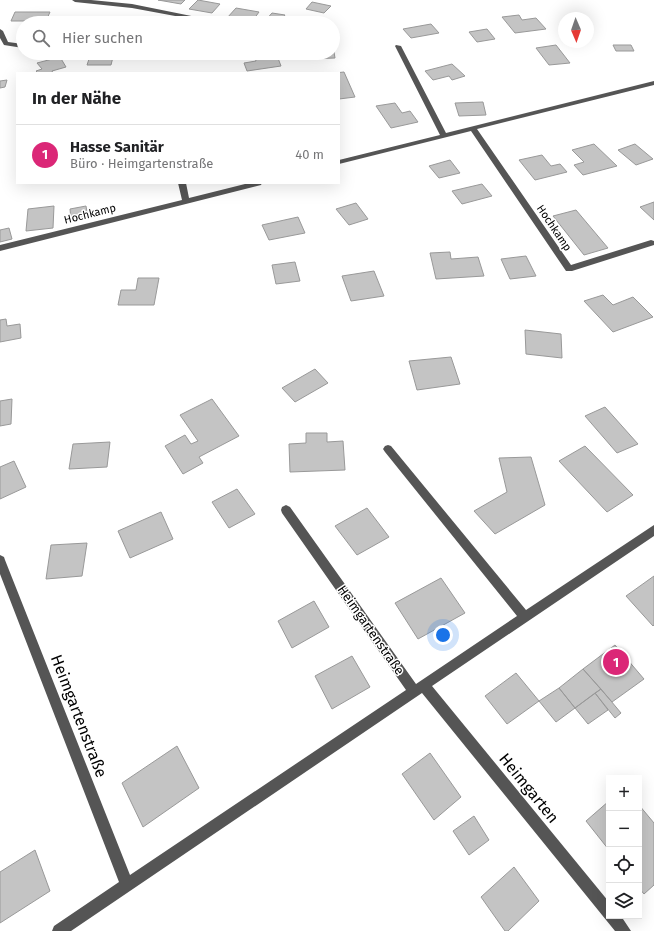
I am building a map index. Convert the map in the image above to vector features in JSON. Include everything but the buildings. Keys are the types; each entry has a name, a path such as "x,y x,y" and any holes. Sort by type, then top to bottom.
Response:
{"street":[{"path":"75,0 132,6 186,16"},
{"path":"132,6 137,0"},
{"path":"0,31 6,44 16,45"},
{"path":"398,46 444,136"},
{"path":"340,162 654,83"},
{"name":"Hochkamp","path":"473,128 569,269 651,243"},
{"path":"182,184 186,201"},
{"name":"Hochkamp","path":"0,248 254,184"},
{"path":"388,449 524,617"},
{"name":"Heimgartenstraße","path":"286,510 419,688"},
{"path":"59,931 654,530"},
{"name":"Heimgartenstraße","path":"0,560 127,885"},
{"name":"Heimgarten","path":"419,688 606,909"},
{"path":"614,919 624,931"}],"place":[{"name":"Hasse Sanitär","path":"616,662"}]}
